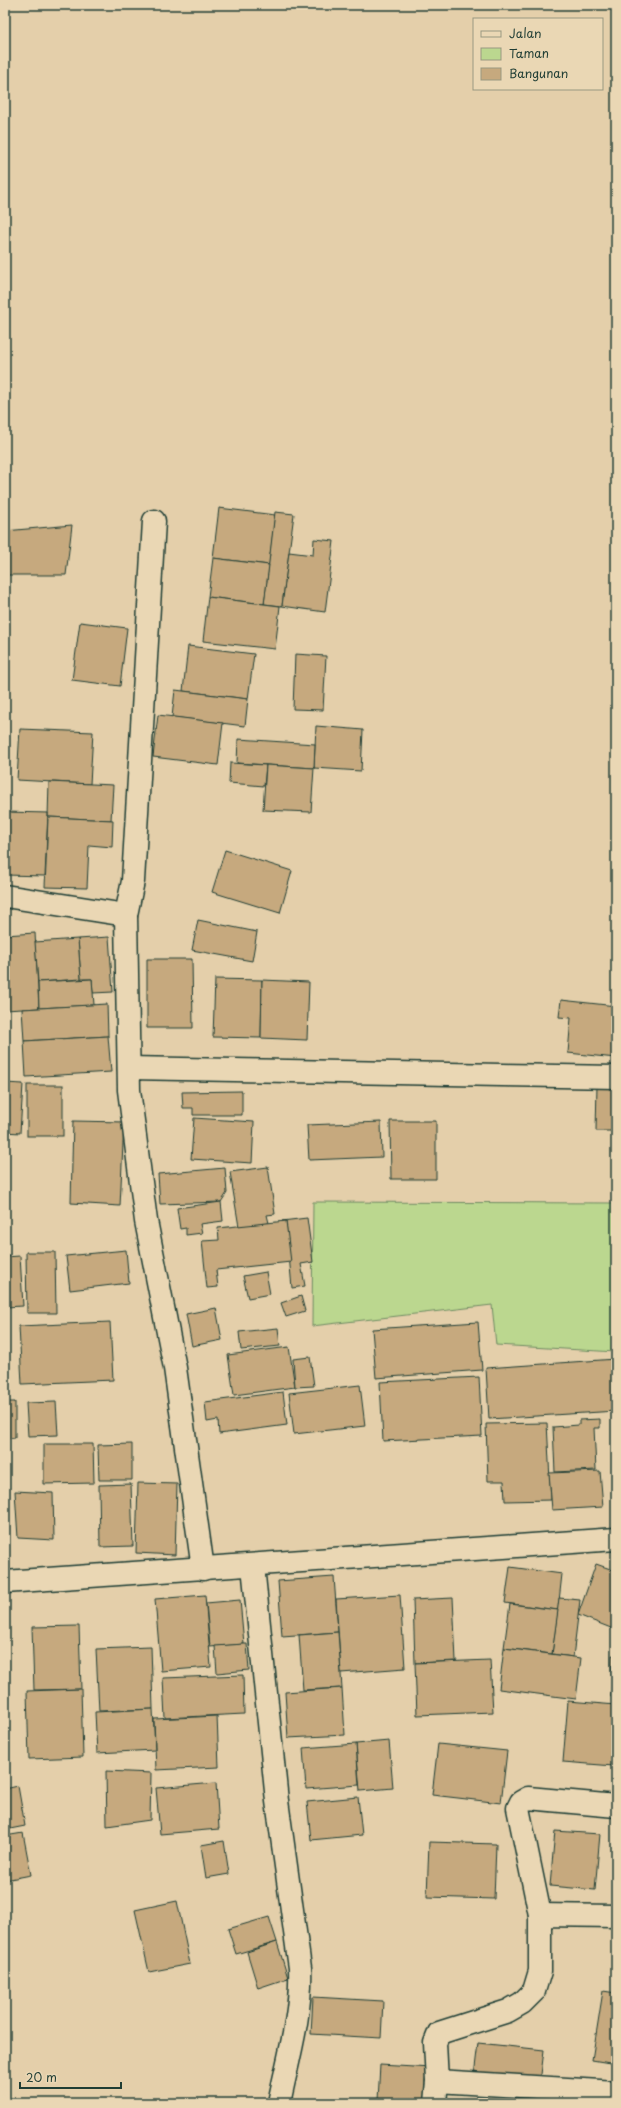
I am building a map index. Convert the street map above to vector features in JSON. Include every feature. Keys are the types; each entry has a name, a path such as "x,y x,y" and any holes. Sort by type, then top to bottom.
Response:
{"street":[{"path":"154,521 133,881 126,916 129,1090 146,1221 175,1368 203,1569"},
{"path":"5,896 126,916"},
{"path":"129,1068 616,1077"},
{"path":"5,1582 253,1566 616,1539"},
{"path":"253,1566 277,1801 300,1968 301,1987 299,2008 279,2103"},
{"path":"435,2103 437,2081 435,2043 439,2033 508,2010 522,2003 534,1991 540,1971 540,1915 518,1808 520,1802 528,1798 616,1806"},
{"path":"540,1915 616,1916"},
{"path":"437,2081 616,2092"}],"green space":[{"path":"313,1202 616,1203 616,1352 496,1345 492,1305 312,1326"}],"building":[{"path":"219,508 275,515 269,565 213,558"},
{"path":"275,512 294,514 282,606 264,604"},
{"path":"72,525 66,575 5,575 5,531"},
{"path":"314,539 334,541 325,612 282,606 289,552 313,555"},
{"path":"213,558 269,565 264,604 208,597"},
{"path":"208,597 280,606 275,649 203,641"},
{"path":"80,622 127,628 120,686 72,680"},
{"path":"188,646 254,654 248,699 183,691"},
{"path":"295,654 326,656 323,710 293,709"},
{"path":"175,690 248,699 245,726 172,717"},
{"path":"158,715 223,723 218,765 153,757"},
{"path":"316,726 363,730 361,771 314,768"},
{"path":"20,729 93,732 90,784 17,780"},
{"path":"238,739 315,744 314,768 237,763"},
{"path":"230,763 266,765 264,786 229,783"},
{"path":"266,765 314,768 311,812 263,810"},
{"path":"49,782 113,785 111,820 48,817"},
{"path":"5,812 48,813 45,876 5,875"},
{"path":"48,817 113,820 112,847 89,845 87,888 45,887"},
{"path":"225,850 292,871 280,913 212,892"},
{"path":"198,920 257,932 252,961 192,950"},
{"path":"35,933 39,1008 5,1010 5,935"},
{"path":"109,937 113,992 93,993 92,979 81,979 78,939"},
{"path":"78,939 81,979 38,982 35,942"},
{"path":"147,959 192,959 193,1028 147,1028"},
{"path":"92,979 94,1005 39,1008 38,982"},
{"path":"215,979 262,980 261,1038 213,1037"},
{"path":"262,980 309,982 307,1040 261,1038"},
{"path":"561,1000 616,1006 616,1058 568,1053 571,1018 559,1017"},
{"path":"107,1004 108,1036 24,1041 22,1009"},
{"path":"108,1036 111,1072 26,1077 24,1041"},
{"path":"5,1083 23,1084 20,1133 5,1132"},
{"path":"27,1085 63,1085 63,1136 27,1136"},
{"path":"597,1085 616,1085 616,1131 596,1131"},
{"path":"242,1091 242,1115 193,1115 193,1108 183,1108 182,1092"},
{"path":"194,1118 254,1122 252,1163 191,1159"},
{"path":"73,1121 124,1122 120,1206 71,1203"},
{"path":"390,1121 436,1121 436,1179 391,1179"},
{"path":"381,1122 382,1157 309,1160 307,1125"},
{"path":"268,1167 275,1214 267,1215 269,1223 239,1227 230,1172"},
{"path":"225,1168 227,1193 221,1202 160,1204 158,1174"},
{"path":"221,1202 223,1221 200,1224 202,1233 186,1235 186,1228 180,1229 177,1208"},
{"path":"307,1218 313,1262 301,1264 305,1286 292,1288 286,1221 282,1221"},
{"path":"286,1221 291,1262 216,1270 218,1287 207,1288 202,1241 219,1240 218,1228"},
{"path":"126,1250 129,1283 70,1290 66,1256"},
{"path":"26,1252 55,1252 56,1313 27,1313"},
{"path":"20,1256 23,1306 5,1307 5,1257"},
{"path":"266,1272 270,1294 248,1298 243,1276"},
{"path":"301,1296 305,1311 286,1317 281,1303"},
{"path":"216,1308 222,1340 192,1346 186,1314"},
{"path":"110,1322 113,1380 22,1384 19,1326"},
{"path":"478,1322 482,1370 376,1378 372,1329"},
{"path":"278,1328 280,1346 241,1350 239,1332"},
{"path":"289,1347 295,1387 234,1395 228,1355"},
{"path":"310,1357 314,1386 295,1387 293,1359"},
{"path":"616,1359 616,1411 489,1419 486,1368"},
{"path":"479,1377 482,1436 383,1441 380,1382"},
{"path":"360,1385 365,1426 294,1434 289,1393"},
{"path":"283,1392 287,1425 219,1434 218,1420 207,1422 205,1402"},
{"path":"5,1402 15,1402 15,1438 5,1439"},
{"path":"56,1402 58,1435 28,1436 26,1403"},
{"path":"600,1419 600,1428 594,1428 596,1470 555,1472 553,1427 579,1425 579,1420"},
{"path":"547,1423 551,1500 505,1501 504,1481 488,1481 486,1424"},
{"path":"44,1444 93,1444 94,1483 44,1484"},
{"path":"132,1444 132,1480 99,1480 98,1445"},
{"path":"600,1471 603,1507 552,1510 549,1473"},
{"path":"138,1483 177,1484 175,1555 136,1553"},
{"path":"131,1484 133,1546 100,1547 99,1485"},
{"path":"15,1491 53,1493 54,1540 18,1538"},
{"path":"596,1564 616,1571 616,1630 578,1615"},
{"path":"510,1567 562,1574 558,1610 505,1603"},
{"path":"334,1577 338,1632 282,1636 278,1581"},
{"path":"205,1595 211,1667 161,1671 155,1599"},
{"path":"400,1595 405,1668 341,1673 336,1599"},
{"path":"453,1598 456,1661 415,1663 413,1600"},
{"path":"559,1598 580,1600 573,1657 552,1654"},
{"path":"240,1600 244,1644 210,1647 206,1603"},
{"path":"510,1604 558,1610 552,1654 504,1648"},
{"path":"79,1626 81,1689 34,1690 32,1627"},
{"path":"338,1632 342,1688 303,1690 299,1635"},
{"path":"247,1644 249,1670 217,1673 215,1646"},
{"path":"151,1647 153,1709 99,1711 96,1649"},
{"path":"504,1648 581,1658 576,1699 499,1689"},
{"path":"612,1655 616,1656 616,1697 611,1697"},
{"path":"490,1660 493,1712 417,1715 415,1663"},
{"path":"243,1675 244,1714 165,1718 163,1678"},
{"path":"342,1688 345,1735 288,1738 285,1692"},
{"path":"81,1689 83,1757 29,1759 27,1691"},
{"path":"568,1701 616,1705 614,1766 563,1762"},
{"path":"153,1709 155,1750 97,1753 95,1712"},
{"path":"217,1716 219,1767 156,1770 154,1719"},
{"path":"389,1741 393,1788 360,1791 356,1744"},
{"path":"356,1744 359,1785 306,1789 303,1748"},
{"path":"438,1744 507,1751 501,1803 432,1795"},
{"path":"106,1771 151,1773 150,1820 107,1826"},
{"path":"216,1783 219,1829 160,1834 156,1788"},
{"path":"18,1786 25,1826 5,1830 5,1789"},
{"path":"358,1797 362,1835 311,1840 307,1802"},
{"path":"555,1831 600,1834 595,1890 550,1886"},
{"path":"23,1833 31,1875 5,1880 5,1836"},
{"path":"224,1841 229,1874 206,1878 201,1845"},
{"path":"429,1842 496,1844 494,1899 427,1897"},
{"path":"177,1901 190,1964 149,1972 135,1910"},
{"path":"269,1917 277,1942 236,1954 228,1929"},
{"path":"277,1942 288,1978 258,1988 247,1952"},
{"path":"5,1975 10,1989 5,1991"},
{"path":"603,1991 616,1993 616,2064 592,2060"},
{"path":"313,1997 383,2001 381,2038 311,2034"},
{"path":"478,2043 544,2050 539,2091 473,2084"},
{"path":"380,2065 431,2068 429,2103 378,2100"}]}
